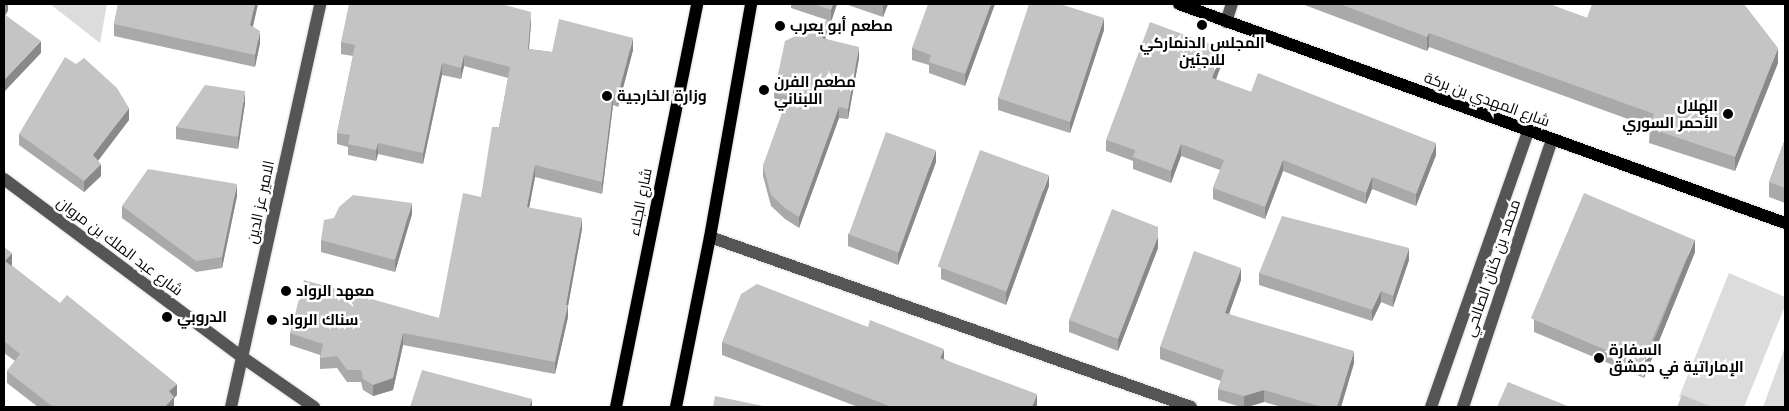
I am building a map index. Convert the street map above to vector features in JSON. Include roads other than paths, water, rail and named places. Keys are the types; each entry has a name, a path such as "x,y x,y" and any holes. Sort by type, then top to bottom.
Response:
{"main road":[{"name":"شارع الجلاء","path":"616,407 697,4"},
{"path":"676,407 710,237 751,4"},
{"name":"شارع المهدي بن بركة","path":"1179,4 1785,223"}],"street":[{"name":"الامير عز الدين","path":"230,407 320,4"},
{"path":"1226,22 1232,4"},
{"path":"1431,407 1528,131"},
{"name":"محمد بن كنان الصالحي","path":"1463,407 1552,140"},
{"name":"شارع عبد الملك بن مروان","path":"4,180 242,357 314,407"},
{"path":"710,237 1191,407"}],"place":[{"name":"المجلس الدنماركي للاجئين","path":"1202,25"},
{"name":"مطعم أبو يعرب","path":"780,26"},
{"name":"مطعم الفرن اللبناني","path":"764,90"},
{"name":"وزارة الخارجية","path":"607,96"},
{"name":"الهلال الأحمر السوري","path":"1728,114"},
{"name":"معهد الرواد","path":"286,291"},
{"name":"الدروبي","path":"167,317"},
{"name":"سناك الرواد","path":"272,320"},
{"name":"السفارة الإماراتية في دمشق","path":"1599,358"}]}
